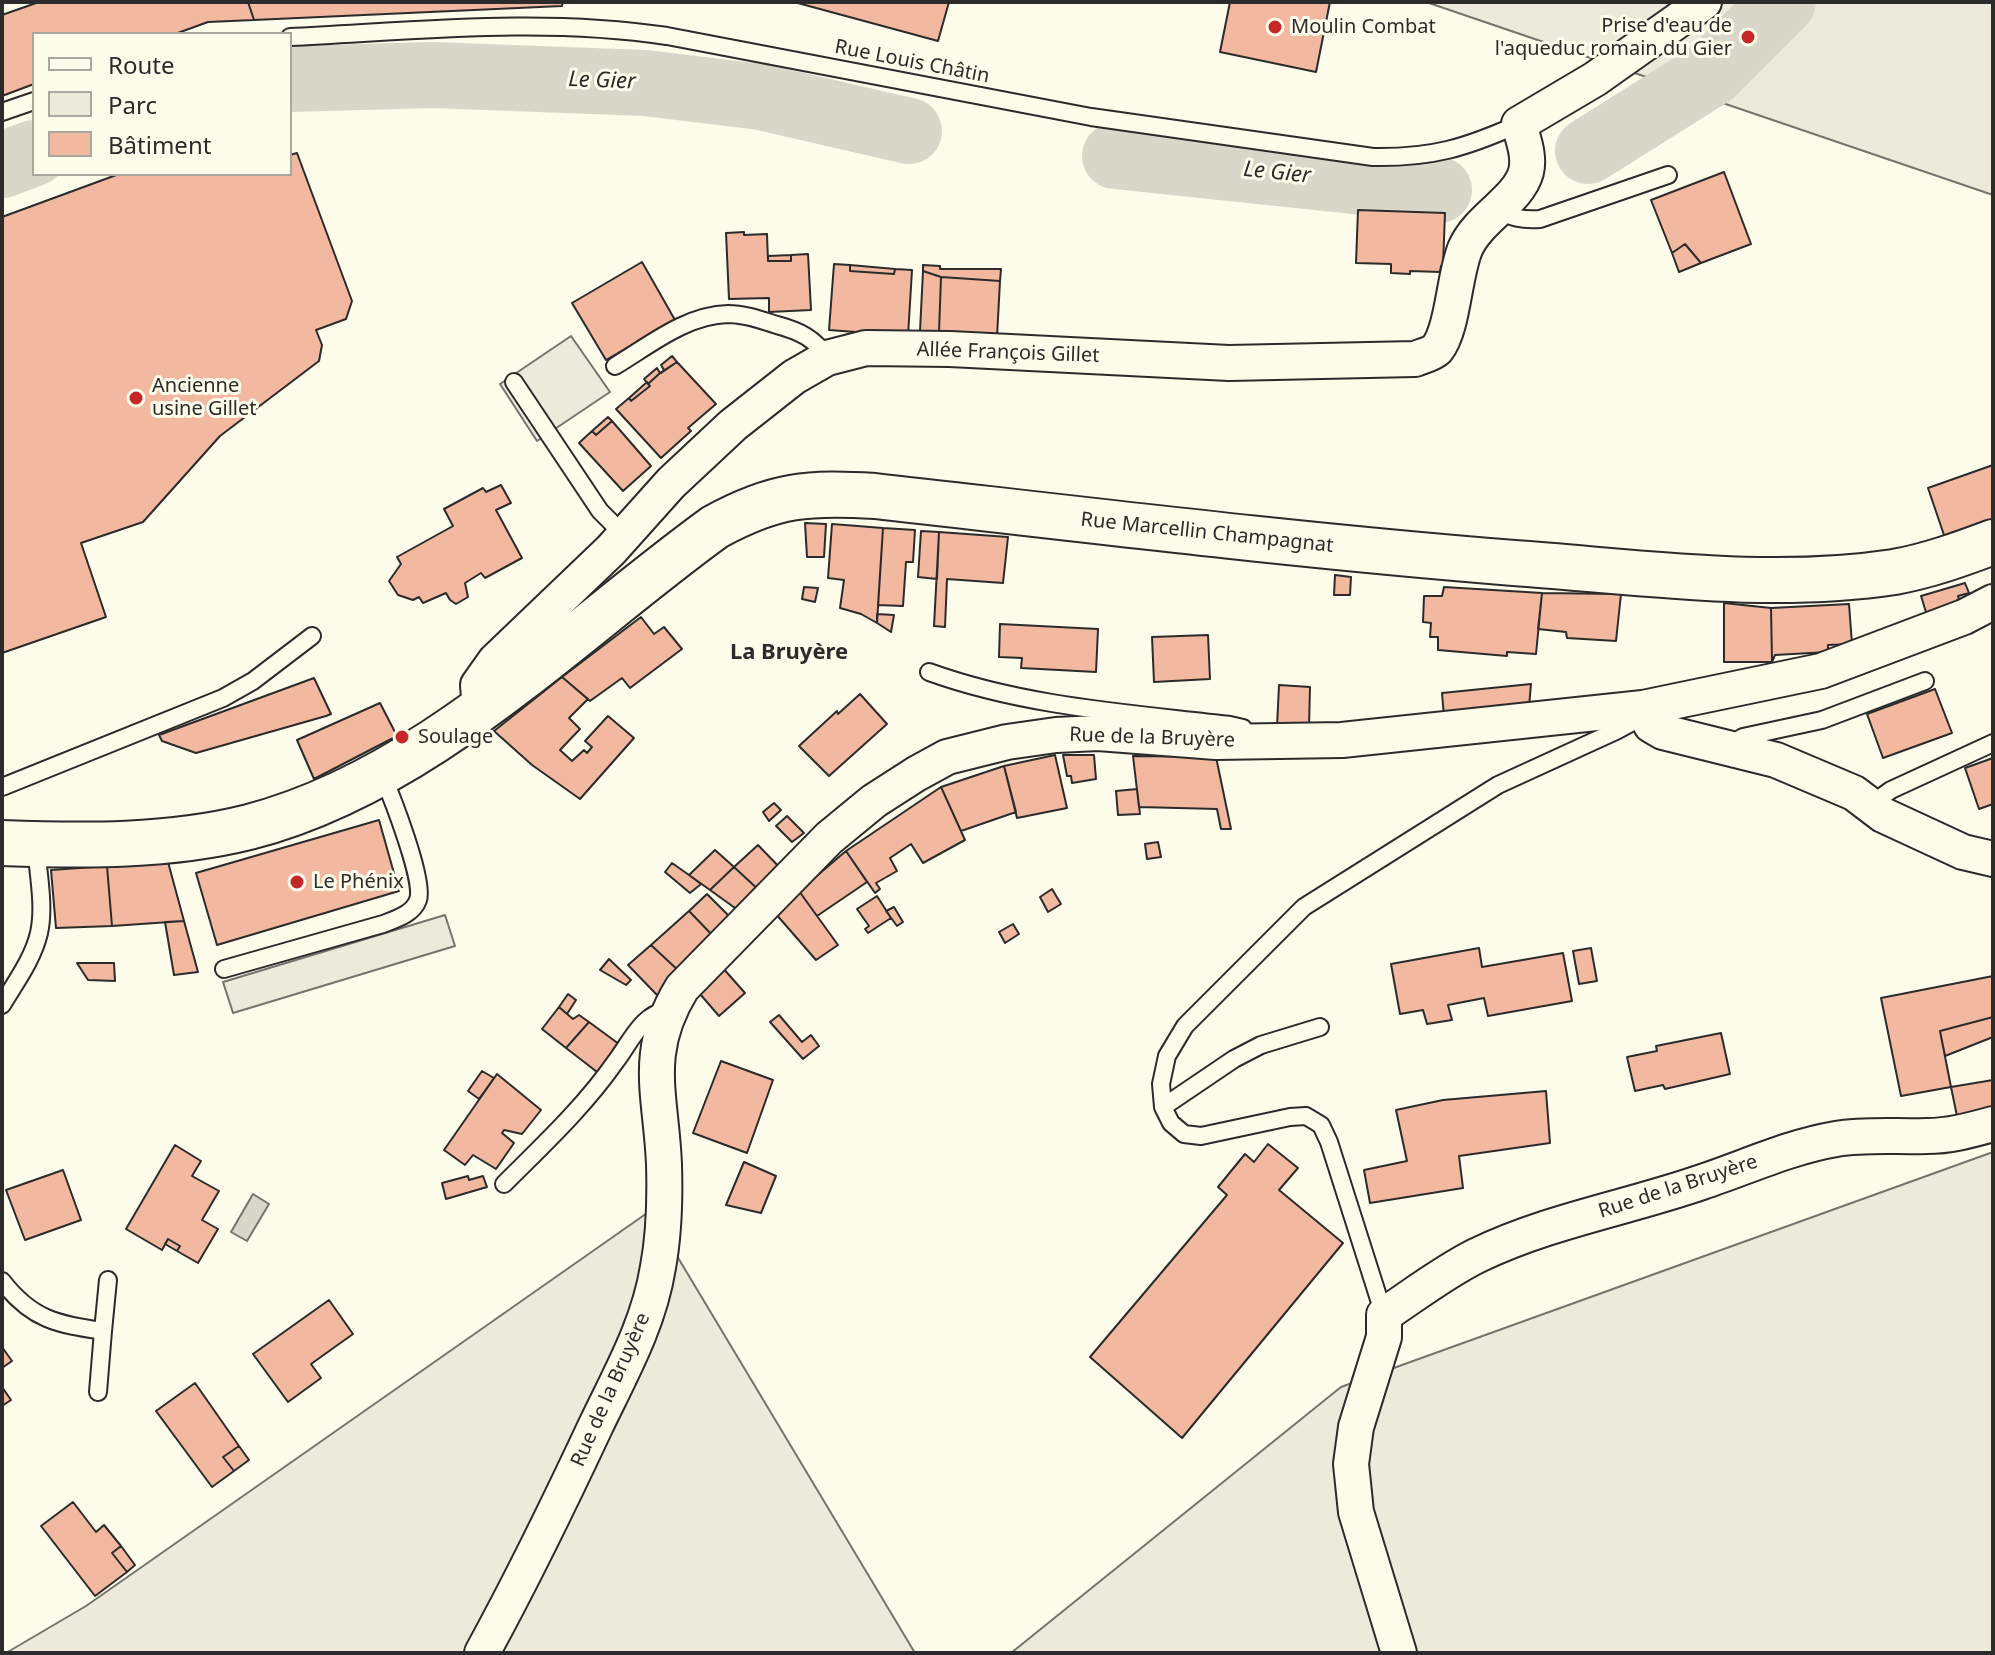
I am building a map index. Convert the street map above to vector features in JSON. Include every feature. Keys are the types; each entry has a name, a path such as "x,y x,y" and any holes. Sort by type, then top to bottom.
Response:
{"main road":[{"name":"Rue Marcellin Champagnat","path":"19,843 82,846 152,841 249,827 320,803 435,742 715,527 744,511 776,499 803,494 875,496 1378,552 1709,578 1792,580 1897,571 1941,561 1993,542"}],"street":[{"path":"1519,124 1595,79 1704,2"},
{"name":"Allée François Gillet","path":"484,706 478,685 483,674 624,535 671,483 733,425 794,377 827,358 866,348 950,349 1229,363 1415,359 1436,351 1447,330 1457,271 1467,244 1480,226 1516,191 1526,173 1527,154 1519,124"},
{"name":"Rue de la Bruyère","path":"482,1653 529,1568 646,1321 660,1253 664,1165 656,1072 659,1039 667,1012 682,988 829,838 874,801 947,757 1007,742 1056,735 1098,733 1216,742 1342,740 1643,708 1821,671 1964,617 1993,602"},
{"path":"1643,708 1651,725 1663,732 1776,760 1854,793 1883,815 1963,852 1993,859"},
{"name":"Rue de la Bruyère","path":"1384,1315 1438,1278 1519,1238 1705,1182 1799,1147 1861,1137 1960,1133 1993,1124"},
{"path":"1384,1315 1384,1337 1356,1427 1351,1464 1356,1512 1399,1653"}],"lane":[{"name":"Rue Louis Châtin","path":"292,37 559,25 617,28 1091,117 1373,157 1439,153 1476,143 1519,124"},
{"path":"2,112 32,102"},
{"path":"1496,209 1522,220 1540,219 1668,175"},
{"path":"615,366 680,327 710,316 727,314 788,327 818,344 827,358"},
{"path":"514,382 600,511 624,535"},
{"path":"2,787 212,704 253,681 312,636"},
{"path":"929,672 988,691 1033,701 1230,725 1246,732 1246,742"},
{"path":"1734,749 1743,737 1822,720 1925,681"},
{"path":"1384,1315 1321,1125 1306,1116 1290,1117 1201,1136 1184,1134 1171,1123 1163,1107 1161,1084 1167,1056 1185,1026 1304,907 1498,785 1616,731 1636,719 1643,708"},
{"path":"1870,805 1891,790 1993,743"},
{"path":"224,969 383,924 403,916 413,907 419,898 419,884 397,811 381,773"},
{"path":"2,1005 34,949 41,922 19,843"},
{"name":"Rue de la Bruyère","path":"504,1184 601,1083 645,1021 656,1013 667,1012"},
{"path":"1163,1107 1234,1059 1261,1045 1320,1027"},
{"path":"98,1392 108,1280"},
{"path":"2,1281 27,1309 46,1321 103,1331"}],"green space":[{"path":"1426,2 1993,2 1993,195"},
{"path":"1993,1152 1993,1653 1011,1653 1341,1387"},
{"path":"650,1211 915,1653 6,1653 86,1606"}],"shaded area":[{"path":"571,336 610,392 537,441 500,384"},
{"path":"445,915 455,946 233,1013 223,982"},
{"path":"253,1194 269,1204 247,1241 231,1232"}],"building":[{"path":"39,2 248,2 254,20 208,22 180,32 32,32 32,85 2,96 2,15"},
{"path":"248,2 563,2 562,6 254,20"},
{"path":"794,2 949,2 938,41"},
{"name":"Moulin Combat","path":"1230,2 1330,2 1316,72 1220,52"},
{"name":"Ancienne usine Gillet","path":"297,153 352,301 346,319 316,330 322,345 319,361 220,436 143,522 81,543 106,617 2,653 2,217 114,176 292,176 292,154"},
{"path":"1724,172 1751,244 1701,263 1685,244 1672,253 1651,200"},
{"path":"1358,210 1445,213 1443,266 1440,272 1391,273 1391,264 1356,263"},
{"path":"744,232 744,235 767,234 768,261 791,261 791,255 808,254 811,310 769,312 769,298 729,299 726,233"},
{"path":"1685,244 1701,263 1679,272 1672,253"},
{"path":"791,255 791,261 768,261 768,256"},
{"path":"642,262 675,320 606,360 572,303"},
{"path":"834,264 850,265 850,271 894,274 895,269 912,270 908,336 829,330"},
{"path":"850,265 895,269 894,274 850,271"},
{"path":"923,265 940,266 940,269 1001,269 1000,281 941,277 923,271"},
{"path":"923,271 941,277 939,332 920,331"},
{"path":"941,277 1000,281 997,337 939,332"},
{"path":"672,356 677,362 661,373 664,370 661,365"},
{"path":"677,362 716,404 688,428 691,431 661,458 616,409 629,398 631,401 650,386 648,384 660,373"},
{"path":"657,368 660,373 648,384 644,379"},
{"path":"647,382 650,386 631,401 629,398"},
{"path":"608,417 612,421 596,435 592,431"},
{"path":"612,421 651,466 623,491 579,443 592,431 596,435"},
{"path":"1993,465 1993,522 1945,538 1928,488"},
{"path":"501,485 511,503 496,510 522,558 485,578 481,573 465,583 468,597 456,604 446,593 423,603 419,597 413,600 398,595 389,581 401,564 397,557 453,526 444,509 483,488 486,492"},
{"path":"805,523 826,524 824,557 807,557"},
{"path":"832,524 883,528 877,623 840,608 844,580 828,578"},
{"path":"883,528 915,530 913,562 906,562 903,606 878,605"},
{"path":"921,531 939,532 937,579 918,577"},
{"path":"939,532 1008,537 1003,583 947,579 945,627 934,626"},
{"path":"1335,575 1351,577 1350,595 1334,595"},
{"path":"1965,583 1969,593 1958,596 1962,609 1929,622 1921,596"},
{"path":"804,587 818,588 815,602 802,599"},
{"path":"1444,587 1542,593 1536,654 1507,652 1507,656 1438,650 1438,637 1430,637 1431,623 1423,622 1424,596 1442,596"},
{"path":"1542,593 1621,594 1616,641 1567,638 1566,632 1538,629"},
{"path":"1724,603 1771,608 1772,662 1724,662"},
{"path":"1849,604 1852,644 1828,645 1828,652 1775,655 1772,662 1771,608"},
{"path":"877,614 894,615 891,632 877,623"},
{"path":"641,617 654,634 664,627 682,649 630,688 622,678 590,701 562,677"},
{"path":"1000,624 1098,629 1096,672 1021,668 1022,658 999,657"},
{"path":"1208,635 1210,679 1154,682 1152,637"},
{"path":"562,677 588,699 569,718 580,729 560,750 572,761 592,747 585,741 608,716 634,738 580,799 532,765 494,731"},
{"path":"314,678 331,714 196,753 162,741 159,735"},
{"path":"1531,684 1529,707 1444,717 1442,693"},
{"path":"1279,685 1310,687 1309,728 1277,727"},
{"path":"1935,689 1952,733 1883,758 1867,714"},
{"path":"860,694 887,724 829,776 799,746"},
{"path":"380,703 397,736 314,779 297,740"},
{"path":"1055,755 1067,808 1017,818 1004,766"},
{"path":"1063,755 1094,755 1096,779 1072,783 1071,776 1067,776"},
{"path":"1133,756 1216,757 1231,829 1221,829 1217,809 1139,807"},
{"path":"1993,758 1993,804 1979,809 1965,768"},
{"path":"1004,766 1016,812 961,831 941,787"},
{"path":"941,787 965,840 923,863 911,844 890,858 897,871 876,883 880,889 875,893 846,851"},
{"path":"1137,789 1140,814 1118,815 1116,791"},
{"path":"774,803 781,810 769,821 763,812"},
{"path":"787,816 804,833 792,842 776,826"},
{"name":"Le Phénix","path":"379,820 399,891 217,945 196,873"},
{"path":"1158,842 1161,857 1147,859 1145,844"},
{"path":"758,845 784,872 762,893 734,867"},
{"path":"715,850 734,867 710,890 689,875"},
{"path":"846,851 867,882 817,916 799,891"},
{"path":"168,862 184,921 112,926 107,866"},
{"path":"672,863 701,884 690,893 665,872"},
{"path":"107,866 112,926 56,928 51,870"},
{"path":"734,867 762,893 742,913 710,890"},
{"path":"1052,889 1061,904 1048,912 1040,897"},
{"path":"799,891 838,945 816,960 775,913"},
{"path":"707,894 734,921 716,939 689,911"},
{"path":"877,896 891,918 868,933 865,929 869,926 857,909"},
{"path":"894,907 903,922 897,926 886,911"},
{"path":"689,911 716,939 681,973 651,945"},
{"path":"184,921 198,972 174,975 165,922"},
{"path":"1013,924 1019,934 1005,943 999,932"},
{"path":"651,945 681,973 658,996 628,965"},
{"path":"1479,948 1482,967 1563,953 1572,1001 1488,1016 1484,998 1448,1005 1452,1020 1427,1024 1423,1010 1400,1014 1391,964"},
{"path":"1591,948 1597,981 1579,984 1573,951"},
{"path":"609,959 631,980 626,985 600,970"},
{"path":"77,963 114,963 115,981 88,980"},
{"path":"722,967 745,993 719,1016 700,994"},
{"path":"1993,976 1993,1017 1940,1031 1951,1087 1901,1096 1881,998"},
{"path":"568,994 576,1000 567,1014 559,1007"},
{"path":"559,1007 573,1019 579,1015 589,1022 566,1048 542,1029"},
{"path":"779,1015 802,1042 811,1035 819,1046 803,1059 770,1022"},
{"path":"1993,1017 1993,1037 1945,1056 1940,1031"},
{"path":"589,1022 623,1047 601,1075 566,1048"},
{"path":"1721,1033 1730,1074 1665,1089 1663,1085 1635,1091 1627,1057 1657,1051 1656,1046"},
{"path":"721,1061 773,1080 747,1153 693,1133"},
{"path":"482,1071 494,1078 479,1099 468,1091"},
{"path":"497,1074 541,1110 522,1134 504,1130 502,1133 514,1143 496,1169 473,1155 465,1165 444,1150"},
{"path":"1993,1080 1993,1113 1958,1121 1951,1087"},
{"path":"1546,1091 1550,1143 1459,1156 1463,1188 1370,1203 1364,1170 1407,1161 1396,1110 1443,1100"},
{"path":"1268,1144 1298,1168 1279,1190 1343,1243 1182,1438 1090,1357 1227,1195 1218,1187 1245,1154 1254,1162"},
{"path":"175,1145 201,1161 192,1176 219,1191 202,1220 218,1229 198,1263 177,1251 180,1246 168,1239 162,1250 126,1229"},
{"path":"744,1162 776,1176 761,1213 726,1205"},
{"path":"63,1170 81,1220 25,1240 6,1190"},
{"path":"468,1176 469,1180 483,1176 487,1187 446,1199 442,1183"},
{"path":"168,1239 180,1246 177,1251 165,1244"},
{"path":"329,1300 353,1334 311,1364 321,1378 288,1402 253,1354"},
{"path":"2,1347 12,1361 2,1368"},
{"path":"195,1383 239,1446 223,1457 234,1471 212,1487 156,1411"},
{"path":"2,1387 11,1400 2,1406"},
{"path":"239,1446 249,1460 234,1471 223,1457"},
{"path":"73,1502 96,1532 104,1525 121,1546 112,1553 127,1572 95,1596 41,1526"},
{"path":"121,1546 135,1565 127,1572 112,1553"}],"waterway":[{"name":"Le Gier","path":"1588,151 1712,73 1783,2"},
{"name":"Le Gier","path":"292,79 433,75 645,83 761,97 909,131"},
{"name":"Le Gier","path":"2,165 32,154"},
{"name":"Le Gier","path":"1115,156 1439,190"}],"place":[{"name":"Moulin Combat","path":"1275,27"},
{"name":"Prise d'eau de l'aqueduc romain du Gier","path":"1748,37"},
{"name":"Ancienne usine Gillet","path":"136,398"},
{"name":"Soulage","path":"402,737"},
{"name":"Le Phénix","path":"297,882"}],"district":[{"name":"La Bruyère","path":"789,653"}]}
